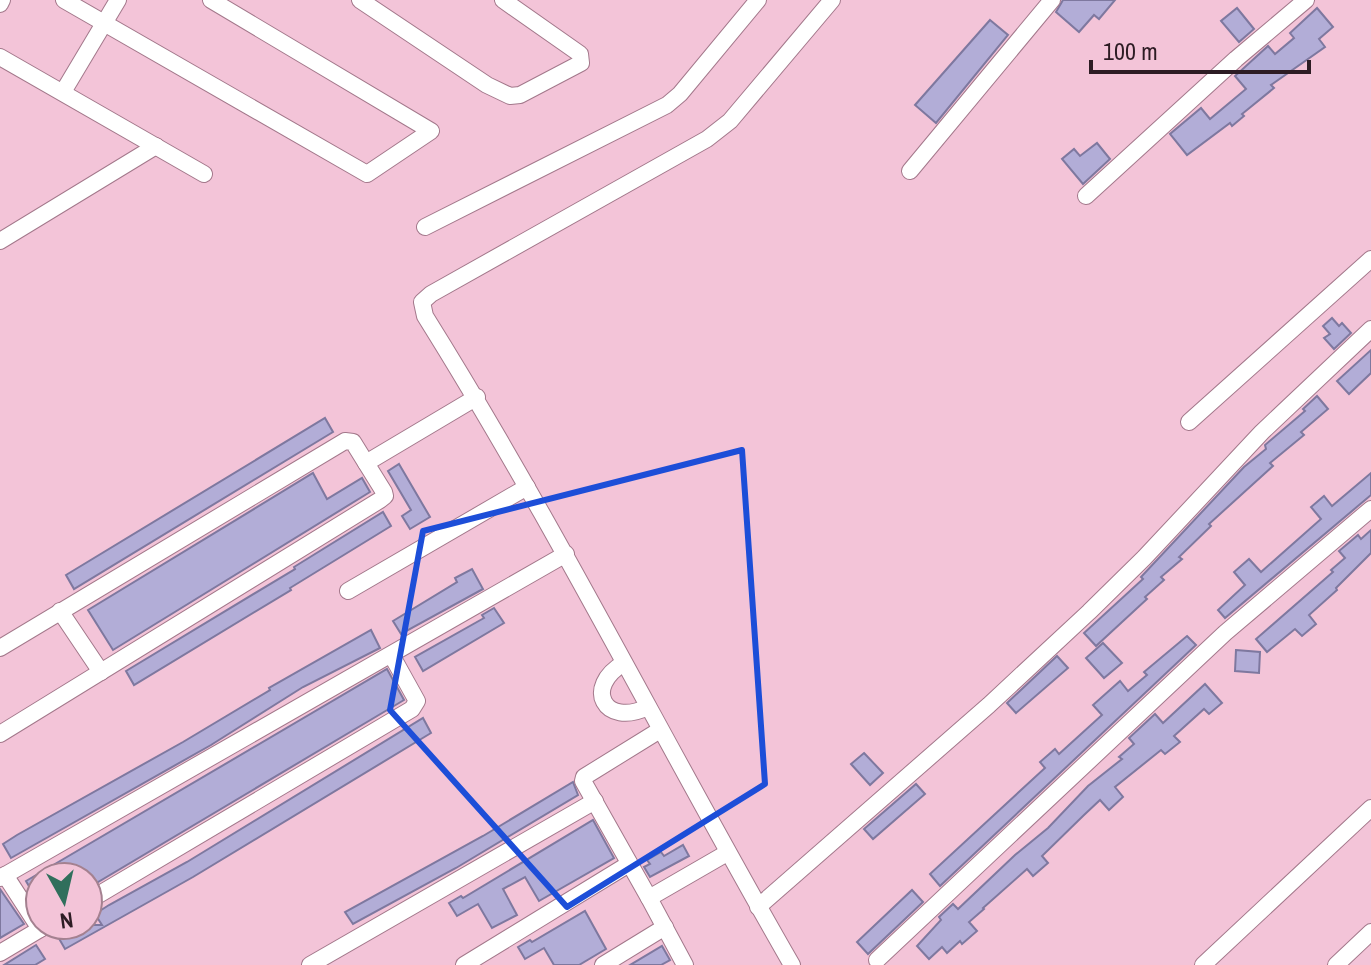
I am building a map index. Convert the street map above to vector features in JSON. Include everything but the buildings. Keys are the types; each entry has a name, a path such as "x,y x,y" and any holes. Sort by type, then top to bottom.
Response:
{"street":[{"path":"64,0 367,174 431,131 211,0"},
{"path":"63,92 118,0"},
{"path":"360,0 487,85 510,96 520,95 581,63 580,54 503,0"},
{"path":"425,227 667,105 680,94 758,0"},
{"path":"792,965 727,853 566,554 422,307 424,299 707,139 730,121 832,0"},
{"path":"910,171 1052,0"},
{"path":"1086,196 1236,59 1306,0"},
{"path":"0,57 204,174"},
{"path":"0,241 156,146"},
{"path":"1189,422 1371,259"},
{"path":"758,907 989,705 1089,612 1262,432 1371,329"},
{"path":"366,463 477,397"},
{"path":"0,648 345,441 353,442 384,492 385,496 380,500 0,734"},
{"path":"348,591 527,487"},
{"path":"877,960 1225,633 1371,509"},
{"path":"24,903 2,876 566,554"},
{"path":"60,611 101,672"},
{"path":"104,892 412,709 417,701 392,656"},
{"path":"624,663 605,678 602,684 603,699 611,710 624,715 648,707"},
{"path":"660,730 584,777 583,781 685,965"},
{"path":"310,965 595,801"},
{"path":"1203,965 1371,808"},
{"path":"649,898 727,853"},
{"path":"464,965 629,864"},
{"path":"603,965 665,927"},
{"path":"1336,965 1371,932"},
{"path":"0,953 24,938"}],"highlighted area":[{"path":"742,450 765,784 567,907 390,710 423,531"}]}
